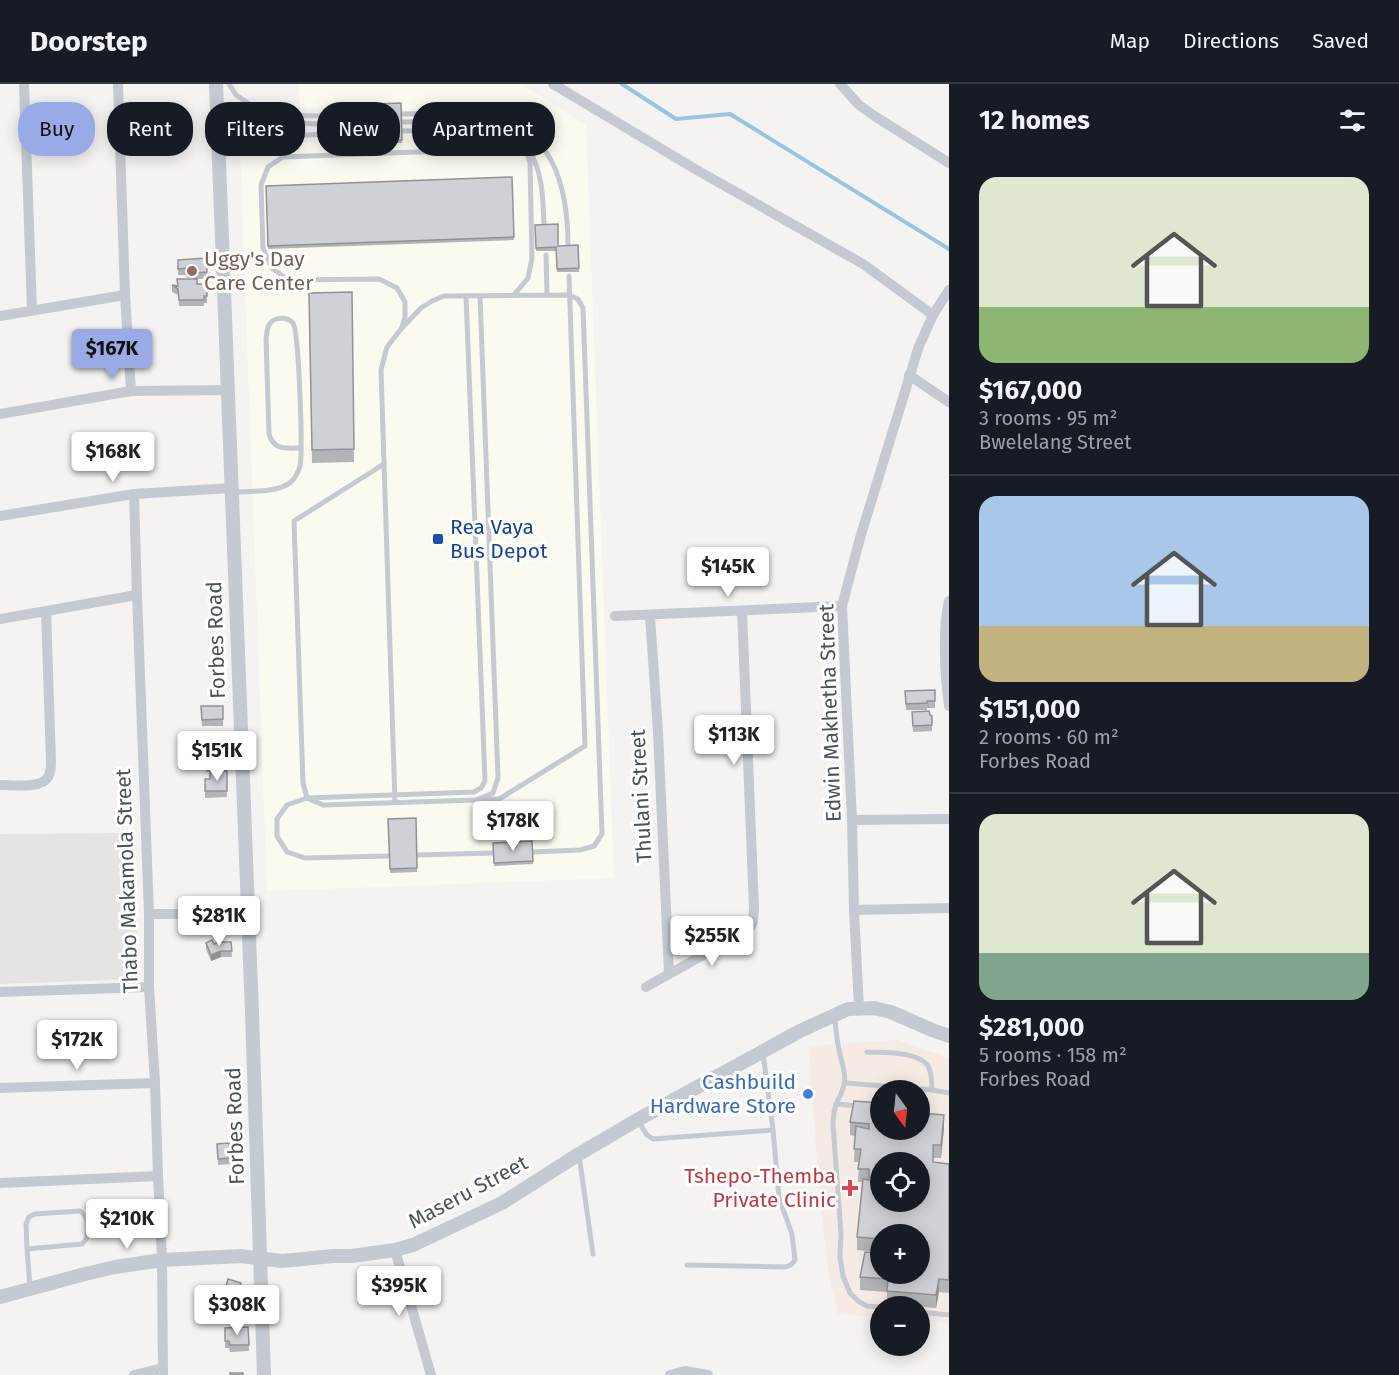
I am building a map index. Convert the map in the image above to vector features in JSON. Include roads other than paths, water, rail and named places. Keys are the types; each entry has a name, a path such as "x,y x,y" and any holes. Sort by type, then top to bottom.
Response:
{"street":[{"path":"24,84 32,310"},
{"path":"118,84 125,295 131,391"},
{"name":"Forbes Road","path":"216,84 217,102"},
{"path":"553,84 695,170 863,264 933,315"},
{"path":"840,84 859,105 949,163"},
{"name":"Forbes Road","path":"219,156 264,1375"},
{"name":"Edwin Makhetha Street","path":"859,1008 842,606 909,375 933,315 949,290"},
{"path":"0,316 125,295"},
{"path":"909,375 949,402"},
{"path":"0,414 131,391 228,390"},
{"path":"0,516 134,494 231,490"},
{"name":"Thabo Makamola Street","path":"134,494 149,914 149,987 162,1260 163,1371"},
{"path":"0,619 137,595"},
{"path":"949,601 945,631 949,706"},
{"path":"615,616 842,606"},
{"path":"0,785 40,784 47,780 50,774 46,611"},
{"path":"646,987 740,935 753,922 742,611"},
{"name":"Thulani Street","path":"650,616 669,974"},
{"path":"852,820 949,819"},
{"path":"854,910 949,908"},
{"path":"149,914 248,914"},
{"path":"0,992 149,987"},
{"name":"Maseru Street","path":"0,1297 116,1267 162,1260 241,1256 282,1261 352,1256 413,1245 502,1203 637,1120 800,1031 848,1009 874,1008 891,1012 949,1036"},
{"path":"0,1088 155,1083"},
{"path":"0,1183 158,1176"},
{"path":"394,1250 430,1375"},
{"path":"134,1375 163,1371"},
{"path":"670,1375 680,1372 708,1375"}],"lane":[{"path":"229,84 236,95 247,102"},
{"path":"402,114 412,114"},
{"path":"403,122 412,122"},
{"path":"403,131 412,131"},
{"path":"401,329 405,317 405,302 397,288 379,279 288,280 272,268 263,248 261,185 268,167 283,157 412,152"},
{"path":"219,162 223,156"},
{"path":"514,295 528,278 532,258 528,156"},
{"path":"532,156 540,176 544,226"},
{"path":"549,156 560,183 565,205 568,246"},
{"path":"546,255 547,295"},
{"path":"307,798 323,805 499,799 585,746 569,276"},
{"path":"395,802 381,370 387,347 421,308 444,296 569,295 578,299 583,308 602,834 594,846 580,850 533,852"},
{"path":"388,856 305,858 286,852 277,836 277,819 287,805 307,798 474,792 481,788 485,781 466,296"},
{"path":"476,800 493,794 498,778 480,296"},
{"path":"231,490 276,489 286,485 297,474 300,464 301,448 298,356 295,328 290,320 275,319 270,322 266,338 269,434 272,442 278,447 301,448"},
{"path":"307,798 303,783 294,521 384,464"},
{"path":"418,855 492,853"},
{"path":"834,1015 846,1083 836,1104 833,1124 840,1257 843,1276 850,1293 858,1301 870,1306"},
{"path":"687,1265 785,1267 791,1265 795,1260 792,1234 779,1198 763,1051"},
{"path":"867,1052 920,1058 928,1066 932,1076 932,1090"},
{"path":"846,1083 949,1093"},
{"path":"836,1104 867,1107"},
{"path":"637,1120 647,1135 653,1139 773,1130"},
{"path":"579,1154 593,1254"},
{"path":"27,1249 81,1244 87,1238 85,1214 80,1211 35,1214 29,1217 26,1224 27,1249 31,1288"},
{"path":"930,1313 949,1315"}],"waterway":[{"path":"622,84 676,119 730,114 949,249"}],"place":[{"name":"Uggy's Day Care Center","path":"192,271"},
{"name":"Rea Vaya Bus Depot","path":"438,539"},
{"name":"Cashbuild Hardware Store","path":"808,1094"},
{"name":"Tshepo-Themba Private Clinic","path":"850,1188"}]}
